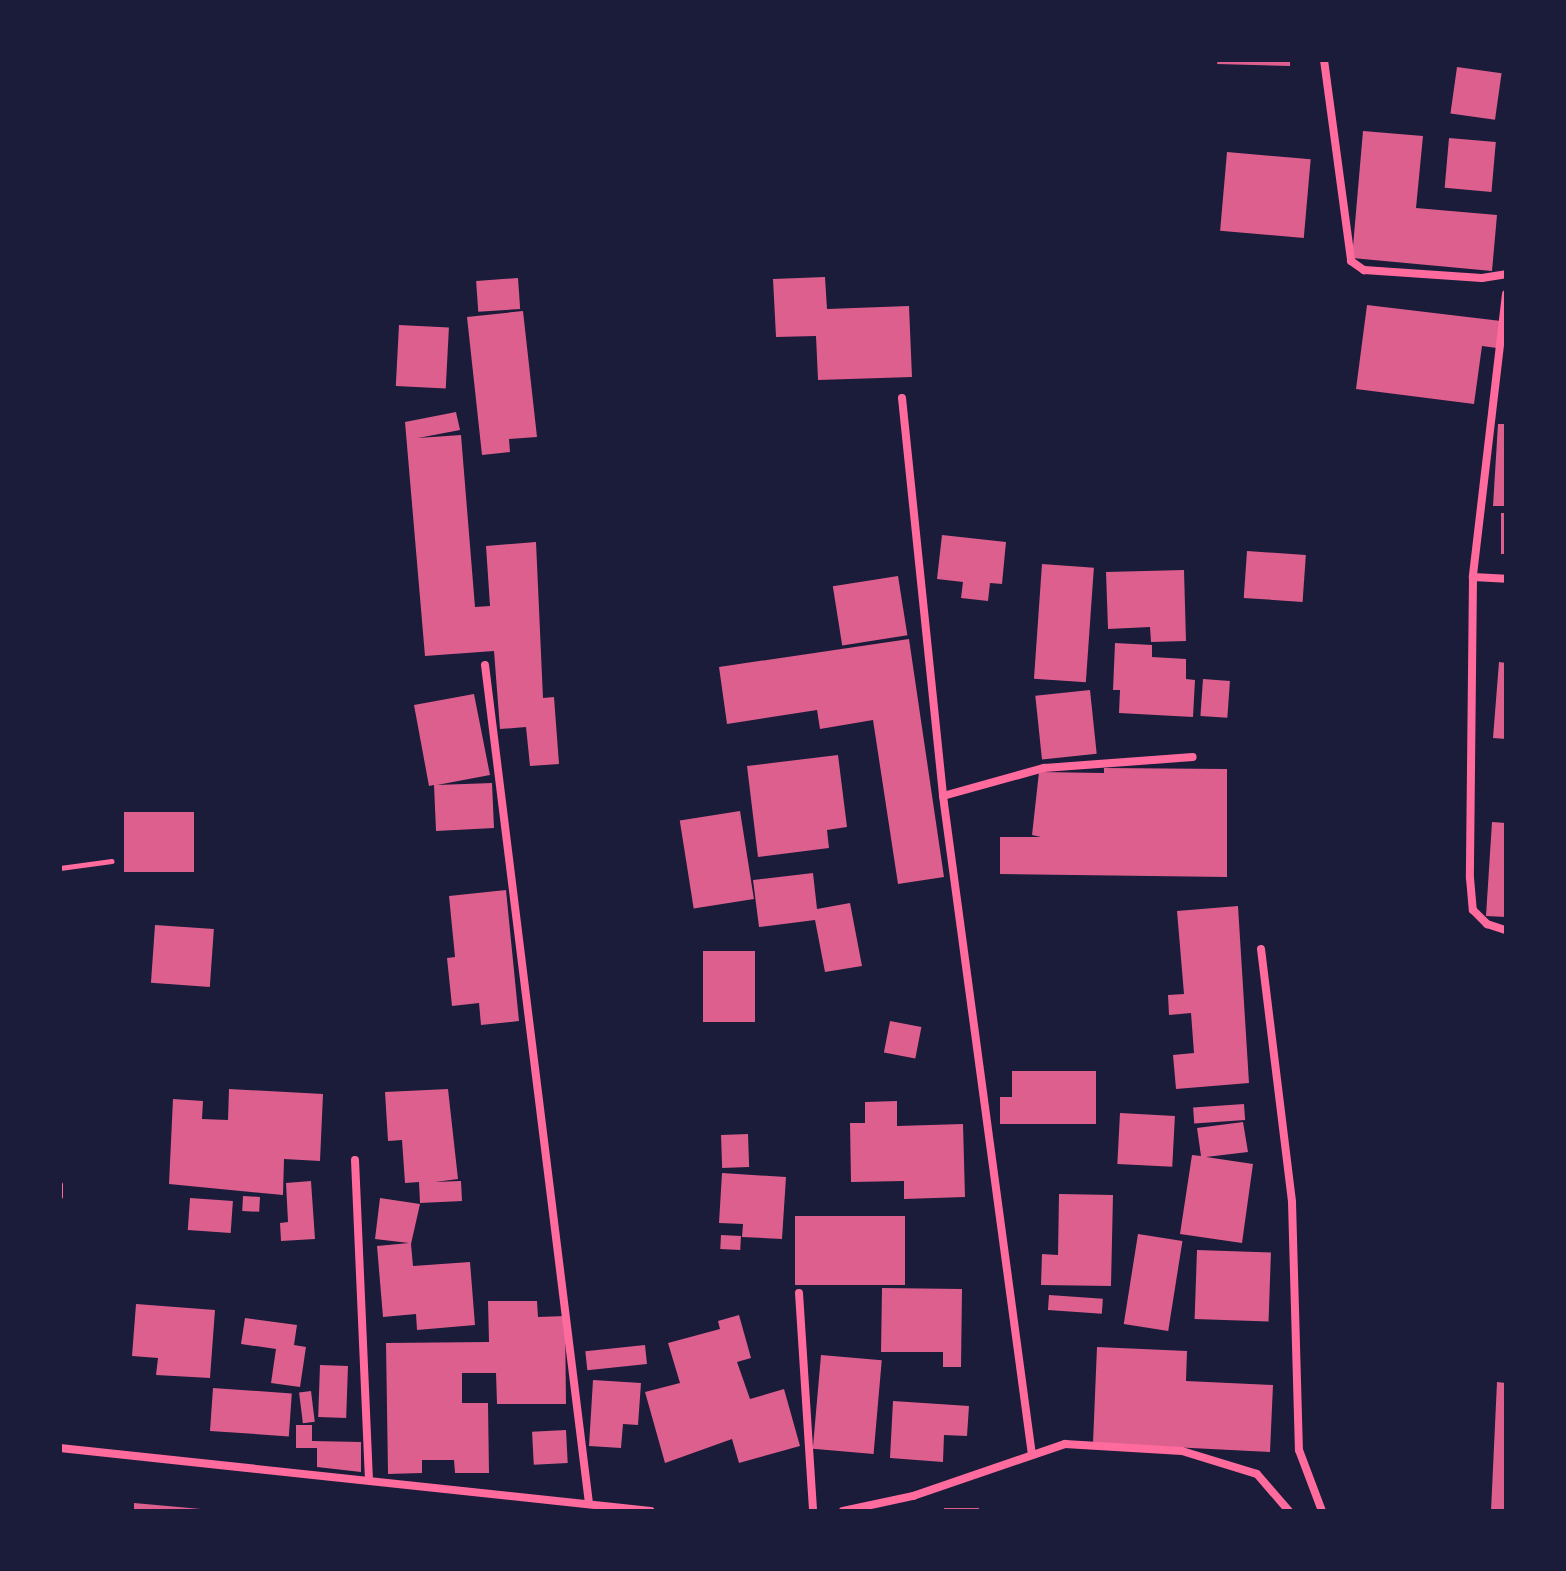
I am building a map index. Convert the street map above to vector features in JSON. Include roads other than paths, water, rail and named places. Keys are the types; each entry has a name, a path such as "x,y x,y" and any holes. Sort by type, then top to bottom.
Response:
{"street":[{"path":"1324,60 1351,261 1364,270 1482,278 1506,274"},
{"path":"1506,294 1473,577 1470,878 1473,910 1487,924 1506,930"},
{"path":"902,398 943,796 1032,1455"},
{"path":"1473,577 1506,579"},
{"path":"485,665 589,1503"},
{"path":"943,796 1044,768 1193,757"},
{"path":"1261,949 1292,1202 1299,1450 1322,1511"},
{"path":"355,1160 369,1477"},
{"path":"799,1293 813,1511"},
{"path":"843,1511 913,1496 1065,1444 1182,1451 1257,1474 1289,1511"},
{"path":"60,1448 369,1477 651,1511"}]}
